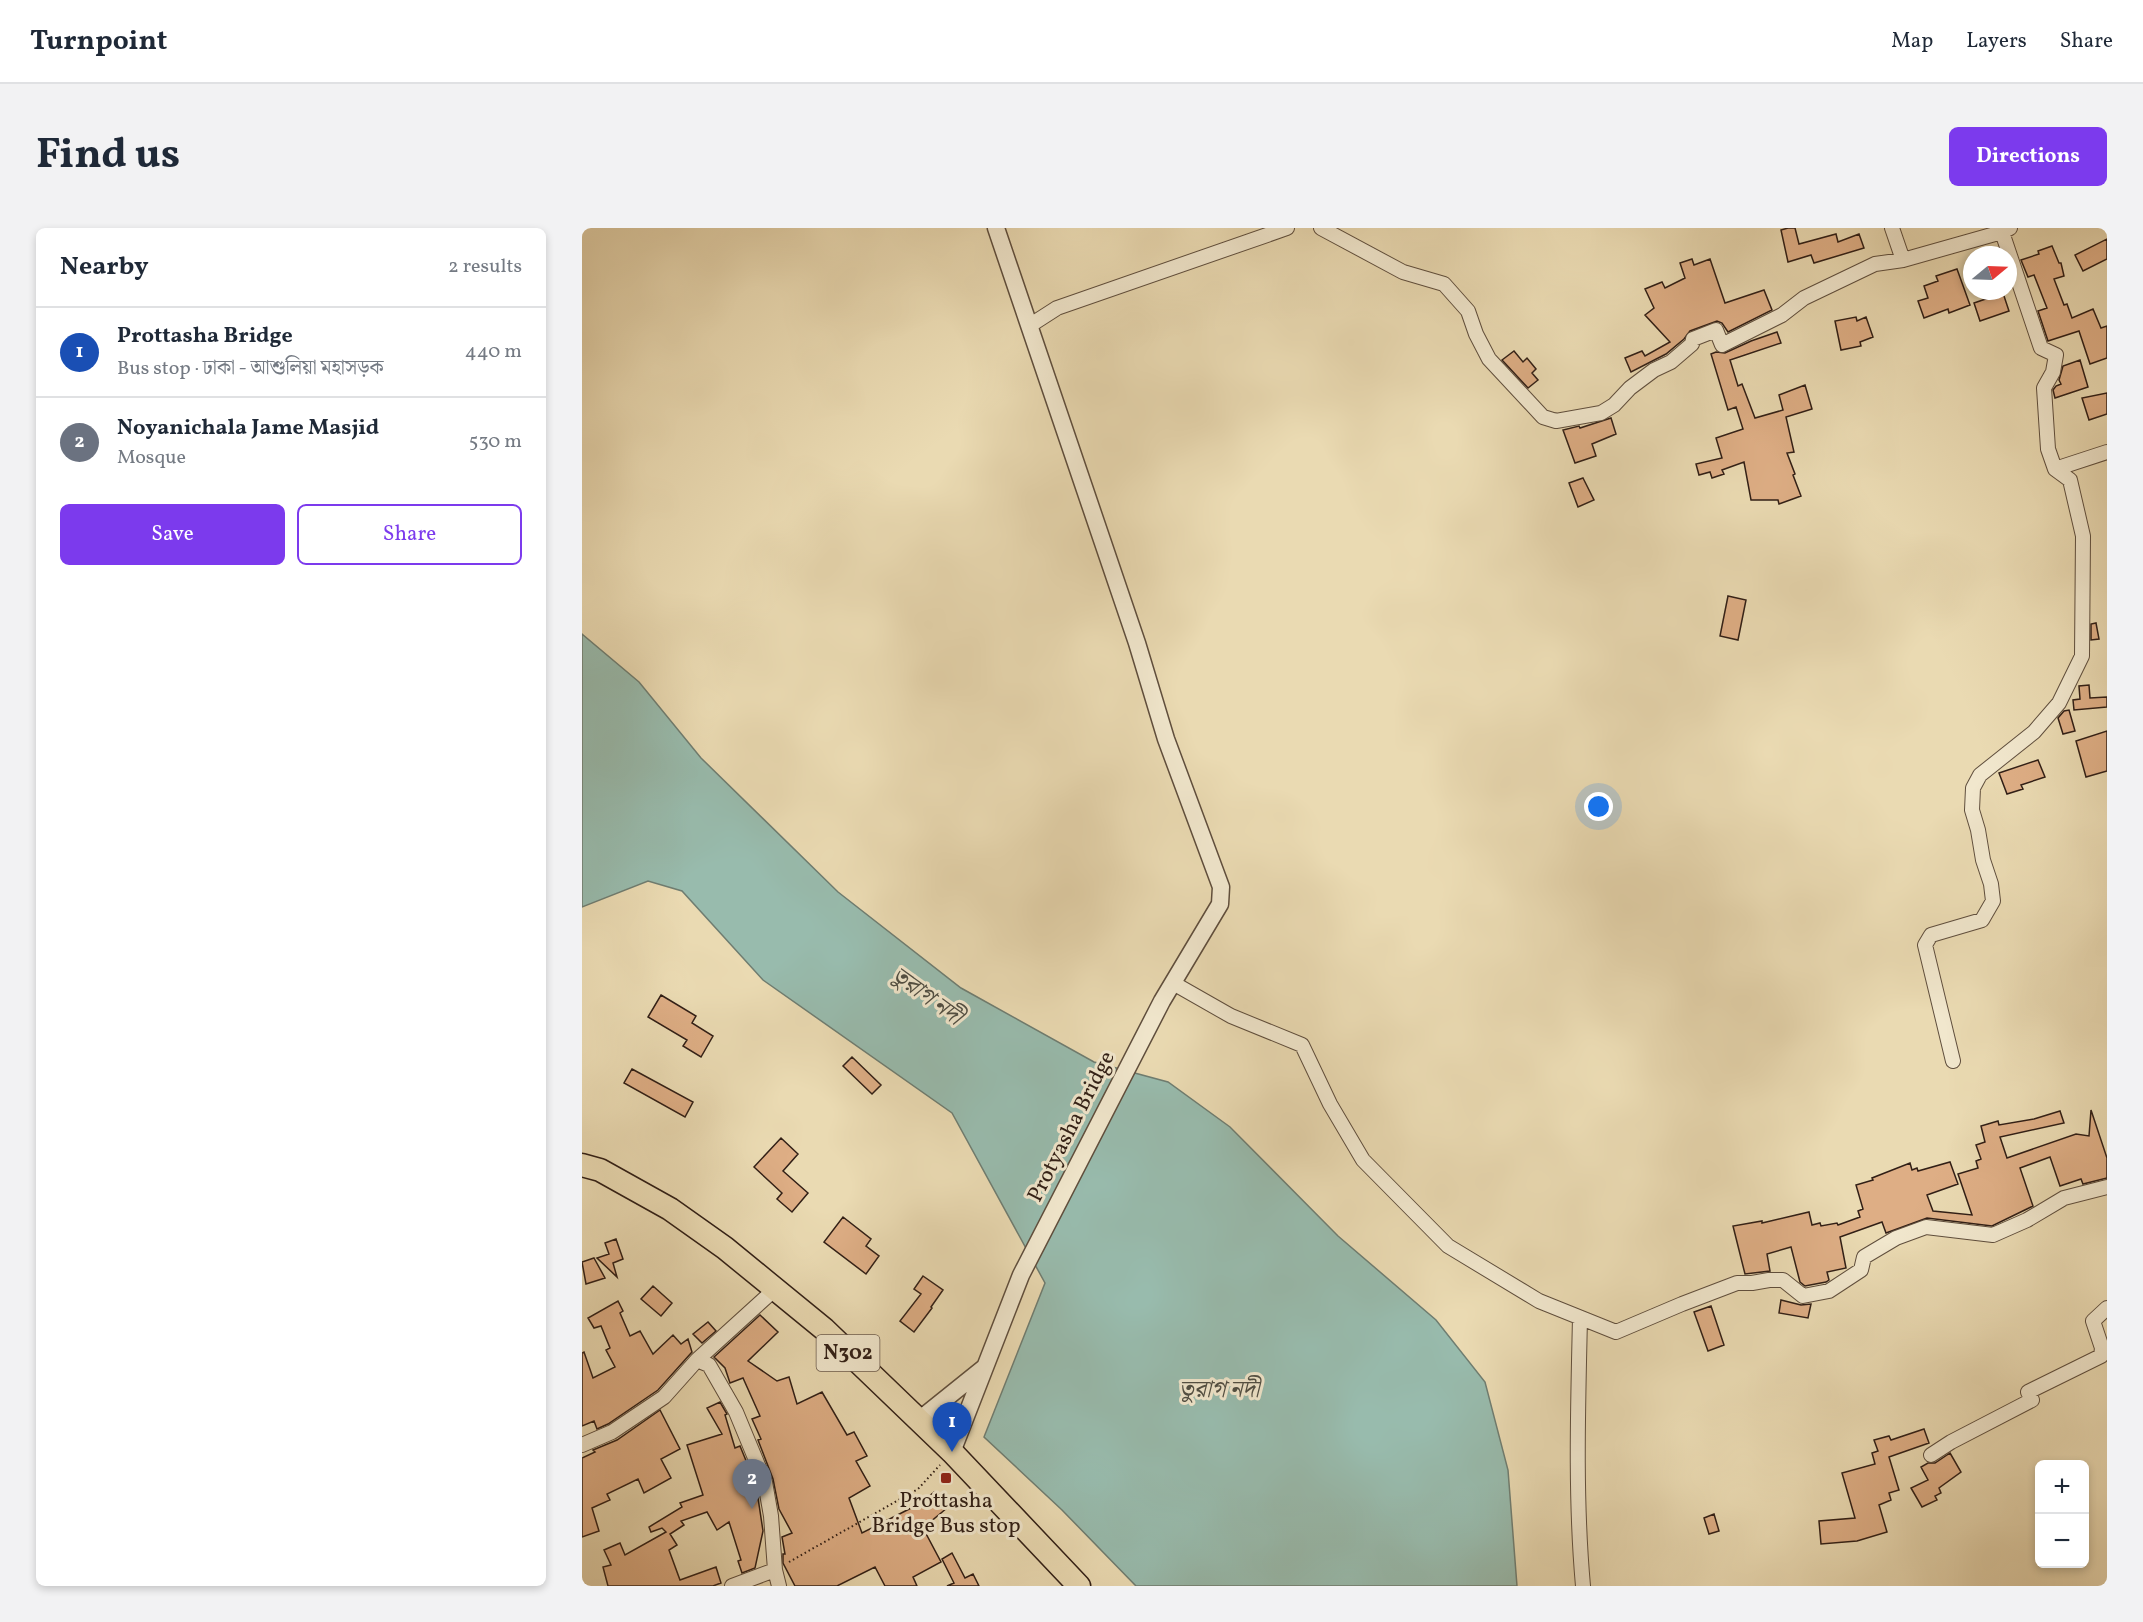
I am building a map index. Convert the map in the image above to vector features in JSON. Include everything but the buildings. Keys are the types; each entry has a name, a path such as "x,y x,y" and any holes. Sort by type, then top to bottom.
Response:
{"highway":[{"name":"N302","path":"582,1165 600,1170 670,1209 725,1248 824,1329 952,1452 1079,1586"}],"street":[{"name":"Protyasha Bridge","path":"952,1452 1021,1275 1162,1001 1220,904 1221,887 1166,739 1137,643 996,228"},
{"path":"1029,326 1057,308 1287,228"},
{"path":"1322,228 1403,272 1444,284 1468,311 1476,334 1489,359 1543,417 1556,421 1601,413 1614,405 1630,388 1654,370 1671,362 1692,344 1693,339 1716,330 1722,345 1782,315 1804,298 1875,264 1903,260 2006,230 2041,348 2056,355 2053,372 2044,388 2048,449 2055,469 2070,480 2083,536 2082,656 2059,703 2034,732 1980,776 1973,788 1972,810 1991,884 1993,901 1982,920 1931,935 1925,945 1953,1061"},
{"path":"1892,228 1903,260"},
{"path":"2055,469 2107,452"},
{"path":"1173,982 1230,1016 1302,1045 1330,1104 1363,1160 1448,1246 1539,1301 1616,1332 1737,1283 1783,1280 1803,1296 1822,1293 1861,1270 1864,1257 1908,1233 1926,1227 1993,1235 2027,1220 2064,1198 2107,1187"},
{"path":"582,1445 612,1432 664,1396 697,1360 774,1290"},
{"path":"1931,1455 1951,1442 2032,1400 2028,1392 2101,1356 2102,1348 2093,1320 2107,1308"},
{"path":"1581,1318 1578,1435 1583,1586"},
{"path":"697,1360 709,1365 736,1412 765,1482 771,1516 775,1570 779,1586"},
{"path":"919,1420 985,1366"},
{"path":"732,1586 775,1570"}],"path":[{"path":"775,1570 918,1489 952,1452"}],"water":[{"name":"তুরাগ নদী","path":"582,634 639,682 701,758 838,892 961,988 1094,1062 1168,1082 1230,1127 1338,1236 1436,1320 1485,1382 1508,1470 1517,1586 1136,1586 1062,1510 984,1437 1045,1283 952,1113 763,980 682,891 648,881 582,907"}],"place":[{"name":"Prottasha Bridge","path":"952,1452"},
{"name":"Prottasha Bridge Bus stop","path":"946,1478"},
{"name":"Noyanichala Jame Masjid","path":"752,1509"}]}
